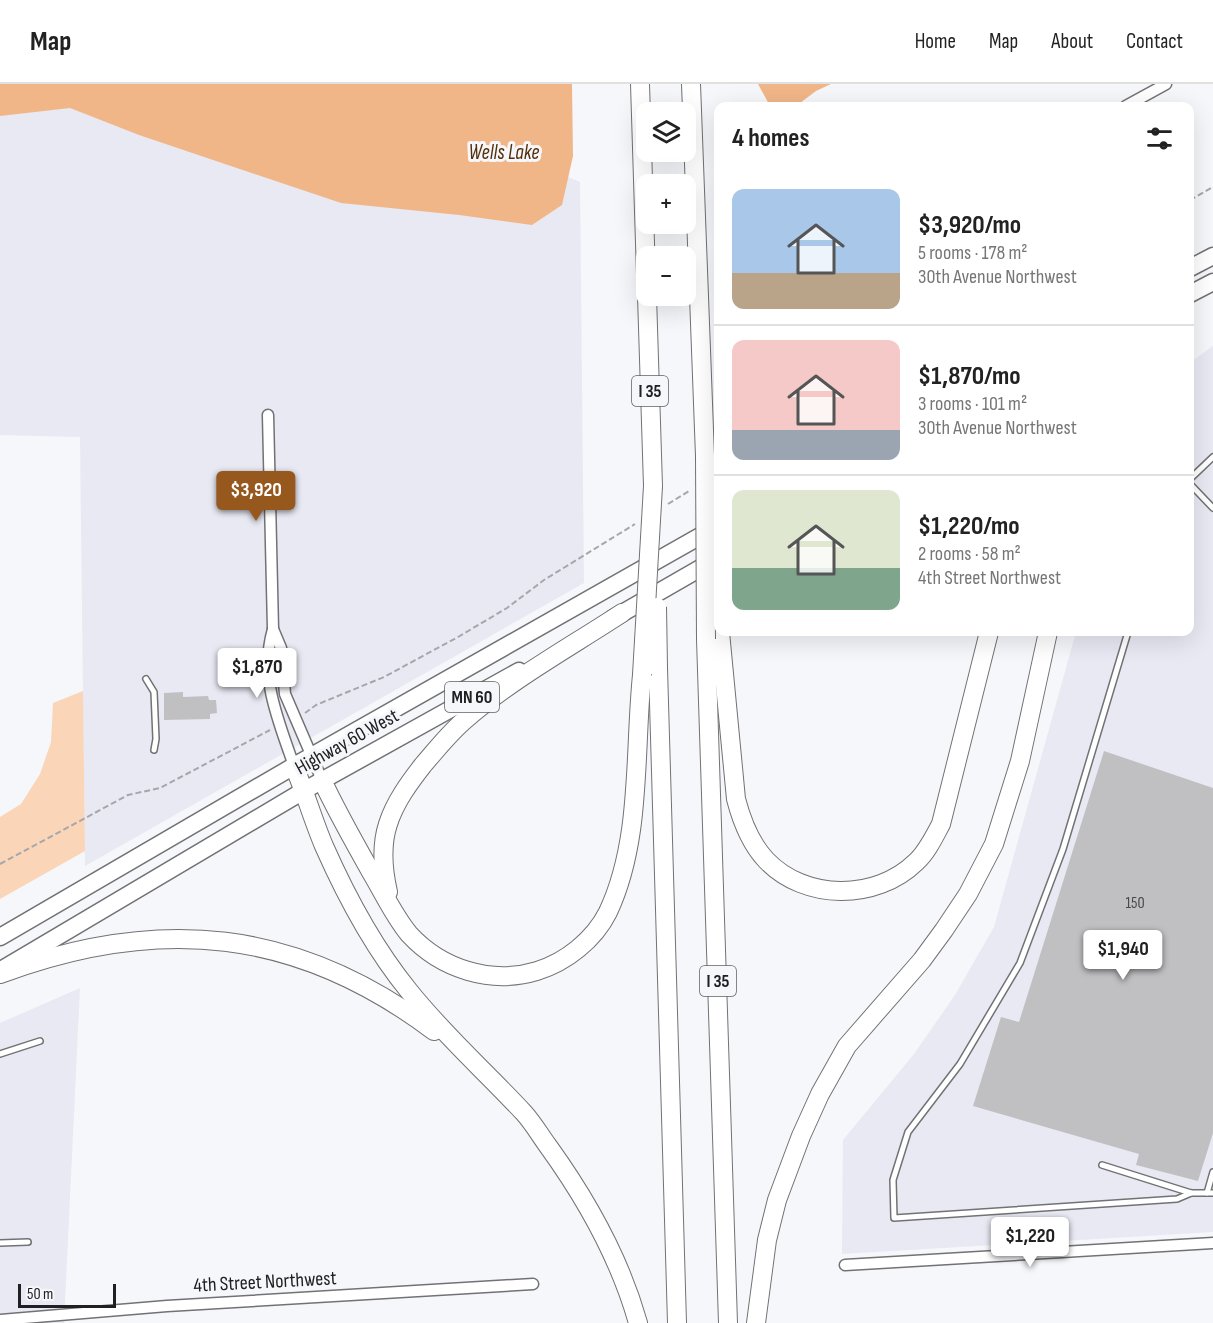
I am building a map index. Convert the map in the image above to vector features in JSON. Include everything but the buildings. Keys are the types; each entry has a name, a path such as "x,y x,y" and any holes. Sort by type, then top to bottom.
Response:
{"highway":[{"path":"640,84 645,246"},
{"path":"691,84 705,456 714,599"},
{"name":"I 35","path":"647,306 653,486 650,672"},
{"path":"394,910 387,890 384,868 387,826 395,805 416,774 465,719 495,696 622,613"},
{"name":"I 35","path":"716,636 728,1323"},
{"path":"717,636 736,799 747,832 767,861 786,876 807,886 829,891 853,891 876,886 897,876 916,862 930,844 940,824 987,636"},
{"path":"756,1323 767,1239 777,1200 801,1136 820,1094 847,1046 922,960 944,930 968,894 994,844 1020,761 1047,636"},
{"path":"322,780 361,854 408,933 427,951 450,965 474,974 499,977 525,975 552,966 574,952 593,934 607,913 617,888 628,843 636,797 650,672"},
{"path":"650,672 677,1323"},
{"path":"294,766 323,844 347,896 375,945 408,991 466,1056 525,1114 572,1179 614,1256 638,1323"},
{"path":"0,972 55,955 120,942 202,938 244,943 300,957 349,978 412,1015 466,1056"}],"main road":[{"path":"1194,266 1213,256"},
{"path":"1194,292 1213,282"},
{"name":"Highway 60 West","path":"0,937 312,755 714,528"},
{"name":"Highway 60 West","path":"0,972 304,790 714,560"}],"street":[{"path":"1133,102 1166,84"},
{"path":"268,415 273,629 267,649 268,672 271,695 294,766"},
{"path":"273,629 281,648 285,694 322,780"},
{"path":"845,1265 1213,1243"},
{"name":"4th Street Northwest","path":"0,1320 75,1318 96,1314 532,1284"}],"lane":[{"path":"1194,478 1213,457"},
{"path":"1194,487 1213,508"},
{"path":"1127,636 1064,849 1020,963 960,1064 908,1132 893,1180 894,1218 1177,1199 1191,1193"},
{"path":"146,679 154,692 156,739 154,750"},
{"path":"0,1054 40,1041"},
{"path":"1102,1166 1191,1193 1210,1193 1213,1172"},
{"path":"0,1243 28,1242"}],"path":[{"path":"1194,198 1213,187"},
{"path":"660,509 689,491"},
{"path":"295,718 316,705 384,677 458,637 507,608 544,580 641,521"},
{"path":"0,864 128,795 160,788 280,725"}],"shaded area":[{"path":"348,84 580,182 584,583 85,866 80,437 0,435 0,92"},
{"path":"1213,346 1213,1232 842,1254 843,1140 914,1054 955,995 994,927 1075,636 1194,636 1195,359"},
{"path":"83,691 85,851 0,899 0,817 21,804 40,774 51,742 53,703"},
{"path":"80,988 64,1323 0,1323 0,1023"}],"water":[{"name":"Wells Lake","path":"0,84 572,84 573,156 562,205 532,225 341,203 139,135 70,108 0,116"},
{"path":"758,84 831,84 801,102 768,102"}]}
